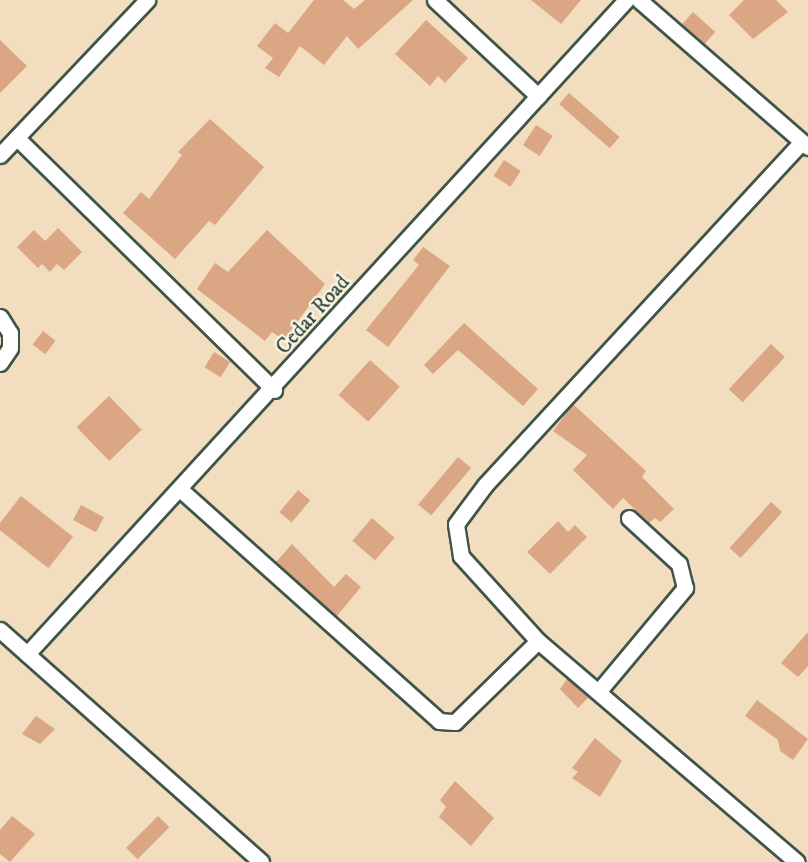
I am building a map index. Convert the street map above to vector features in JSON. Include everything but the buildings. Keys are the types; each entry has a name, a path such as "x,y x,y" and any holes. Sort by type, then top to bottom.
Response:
{"street":[{"path":"0,155 147,0"},
{"path":"435,0 538,96"},
{"name":"Cedar Road","path":"27,654 182,491 626,0"},
{"path":"639,0 805,145 485,485 456,524 461,556 538,641 797,862"},
{"path":"17,138 274,390"},
{"path":"0,317 10,333 10,348 0,363"},
{"path":"182,491 440,721 455,722 538,641"},
{"path":"598,692 685,588 679,564 629,518"},
{"path":"0,630 261,862"}]}
